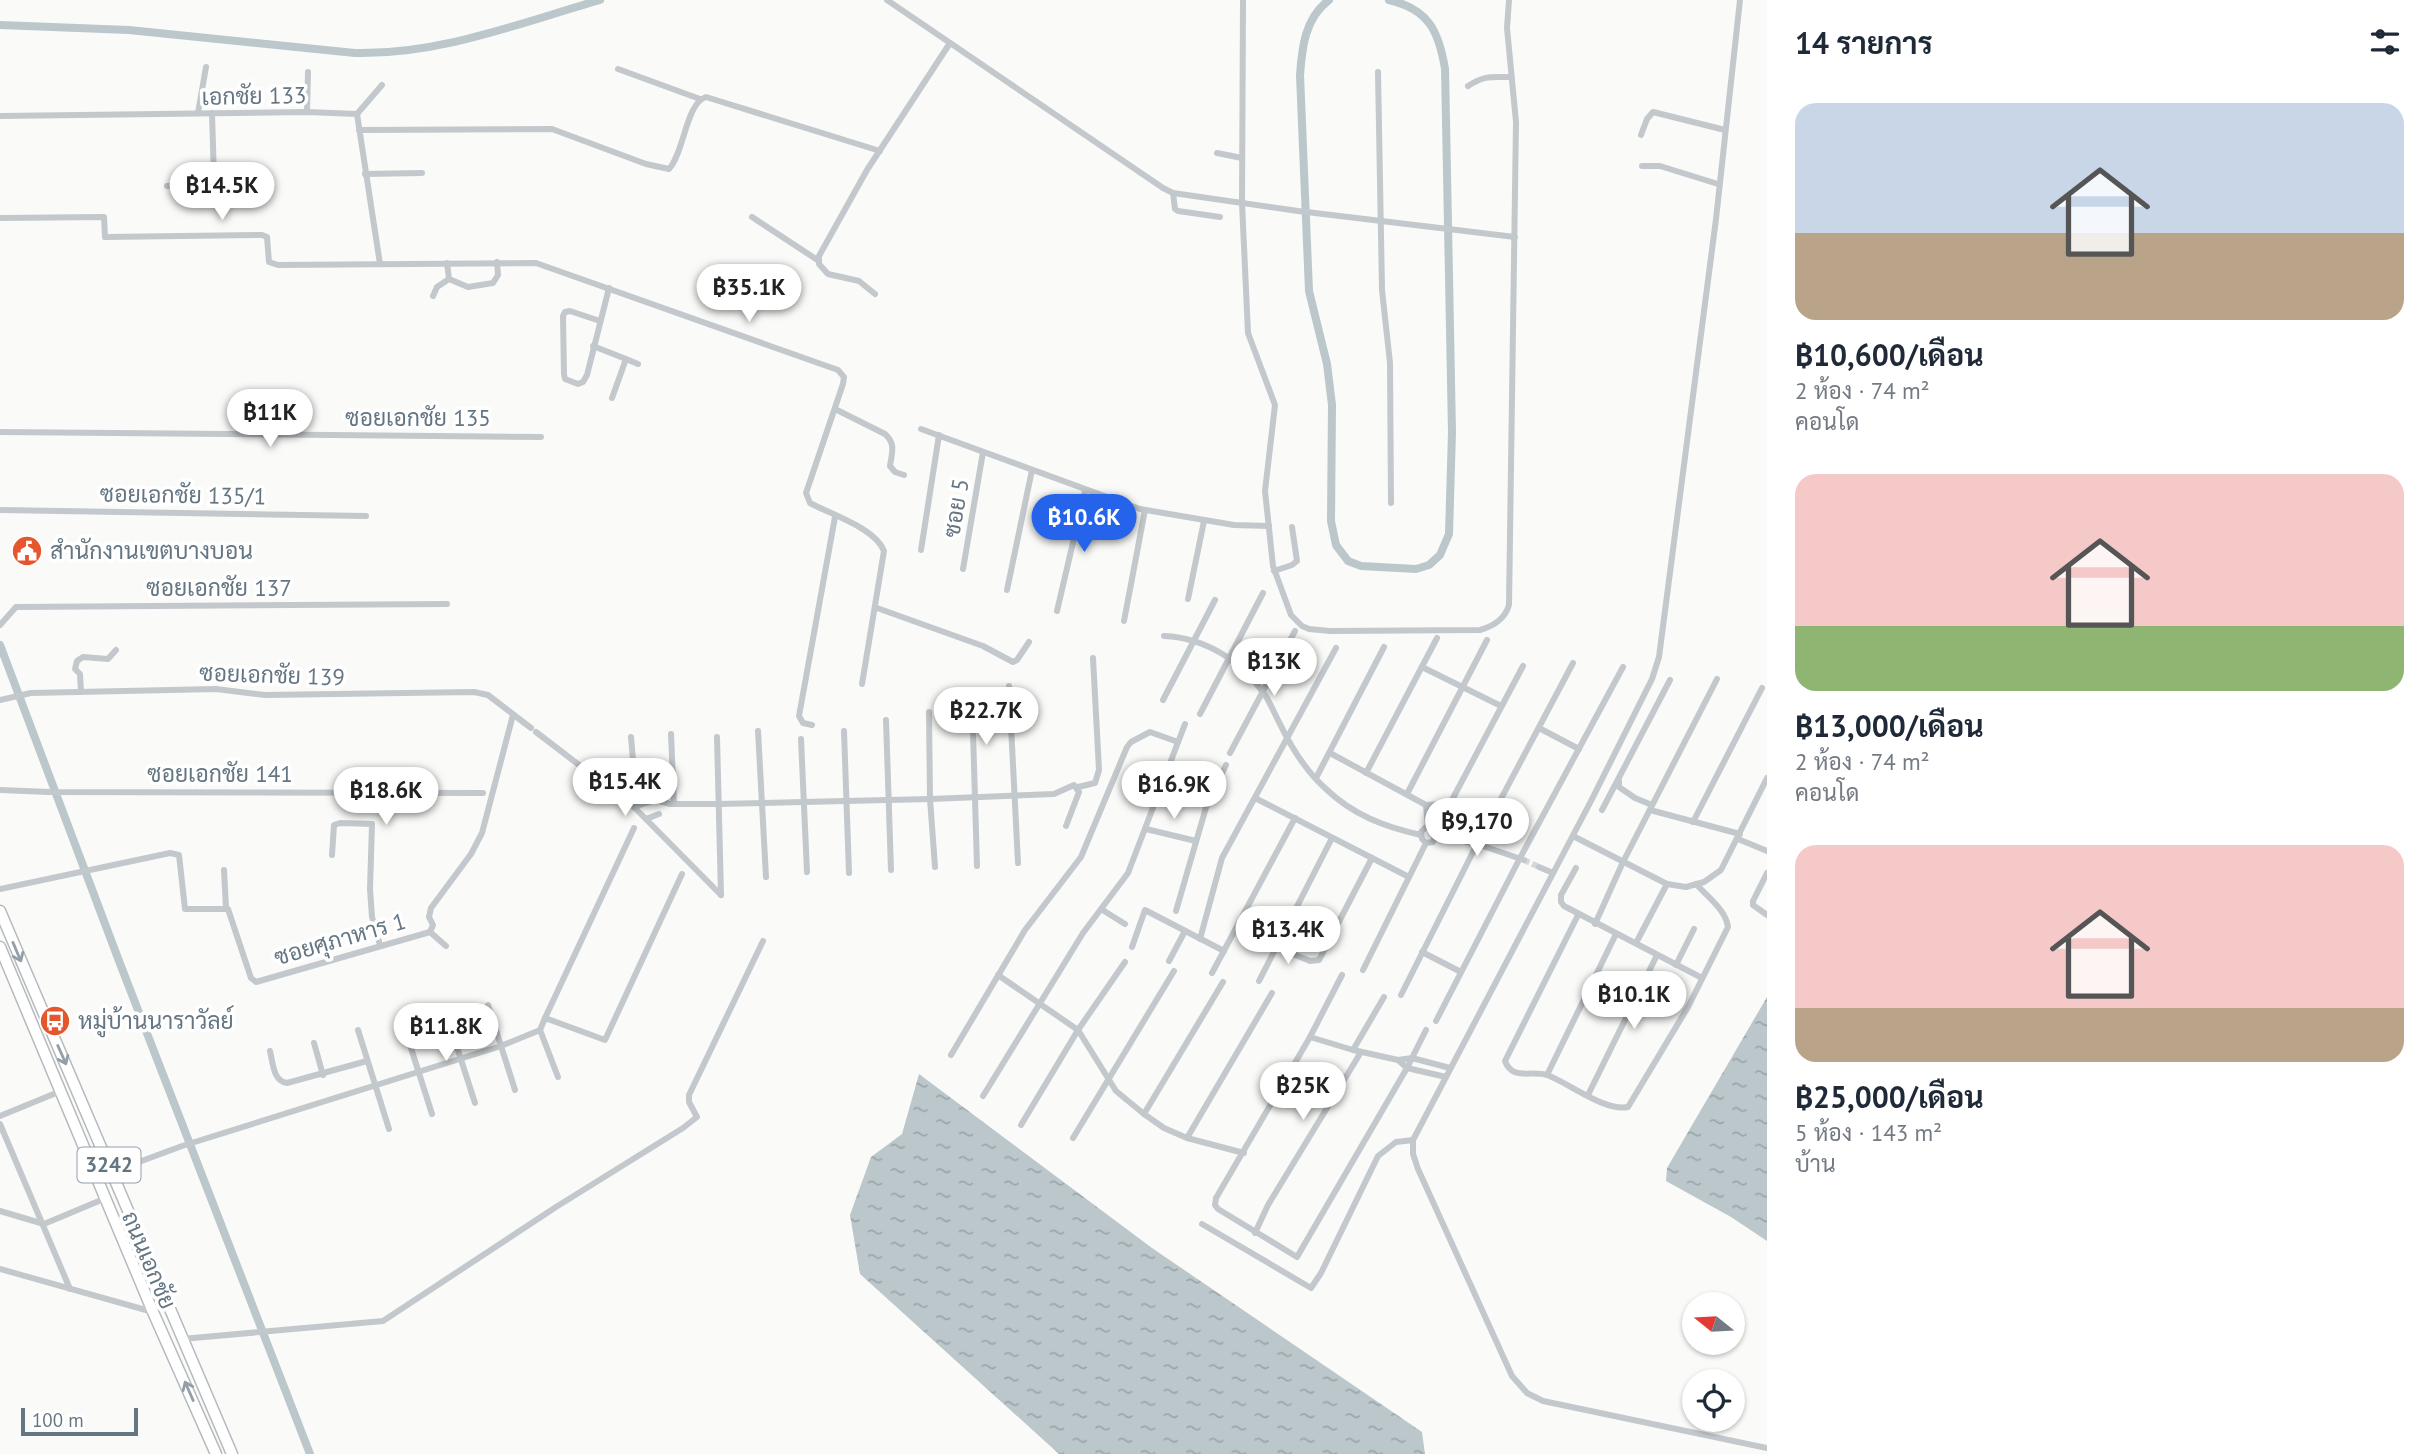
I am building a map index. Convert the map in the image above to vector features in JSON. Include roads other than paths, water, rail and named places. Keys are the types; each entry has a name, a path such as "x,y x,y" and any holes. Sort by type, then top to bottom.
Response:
{"main road":[{"name":"ถนนเอกชัย","path":"0,911 232,1454"},
{"name":"ถนนเอกชัย","path":"0,947 153,1312 216,1454"},
{"path":"153,1312 171,1311"}],"street":[{"path":"887,0 1173,193 1516,237"},
{"path":"1242,0 1241,202 1248,333 1275,405 1265,491 1275,571 1290,615 1309,629 1330,631 1480,630 1497,623 1507,612 1511,596 1512,346 1516,237 1516,122 1507,28 1509,0"},
{"path":"1740,0 1659,657 1653,679 1413,1140 1413,1154 1512,1376 1527,1393 1543,1401 1767,1448"},
{"path":"819,261 845,206 950,43"},
{"path":"198,113 206,67"},
{"path":"618,69 700,99"},
{"path":"307,112 308,72"},
{"path":"1378,72 1382,290 1390,363 1391,503"},
{"path":"1468,86 1479,78 1511,77"},
{"path":"380,264 357,114 382,85"},
{"path":"359,130 552,129 646,164 669,169 677,156 696,103 706,97 880,151"},
{"name":"เอกชัย 133","path":"0,116 307,112 357,114"},
{"path":"1640,135 1653,112 1725,130"},
{"path":"167,186 208,182 214,178 212,113"},
{"path":"1217,153 1242,158"},
{"path":"1642,166 1660,166 1718,184"},
{"path":"365,174 422,173"},
{"path":"1173,193 1175,209 1178,211 1220,217"},
{"path":"0,218 104,217 105,237 262,235 267,237 267,256 272,264 524,262 549,266 838,370 844,377 806,493 810,503 870,534 880,541 884,551 877,608 862,684"},
{"path":"752,217 819,261 828,274 859,282 875,294"},
{"path":"449,279 468,287 492,283 498,275 497,262"},
{"path":"447,263 449,279"},
{"path":"433,296 437,288 449,279"},
{"path":"600,321 570,311 565,312 562,323 565,379 578,384 583,382 600,321 609,288"},
{"path":"593,346 638,364"},
{"path":"612,398 626,359"},
{"path":"835,409 892,440 894,444 890,466 895,472 904,475"},
{"path":"922,429 1085,491 1145,510 1234,525 1269,526"},
{"name":"ซอยเอกชัย 135","path":"0,432 541,437"},
{"path":"920,550 939,435"},
{"name":"ซอย 5","path":"963,569 983,452"},
{"path":"1007,590 1032,470"},
{"path":"1057,611 1085,491"},
{"name":"ซอยเอกชัย 135/1","path":"0,510 366,516"},
{"path":"1124,621 1145,510"},
{"path":"812,725 803,723 799,716 835,517"},
{"path":"1188,599 1204,521"},
{"path":"1275,571 1297,561 1293,527"},
{"path":"1200,714 1263,593"},
{"path":"1163,700 1215,600"},
{"name":"ซอยเอกชัย 137","path":"1,625 16,607 447,604"},
{"path":"877,608 983,646 1013,662 1029,642"},
{"path":"1230,753 1295,631"},
{"path":"1164,636 1194,640 1230,658 1249,674 1287,737 1325,789 1353,811 1382,825 1421,835 1426,842"},
{"path":"1366,773 1437,638"},
{"path":"1407,794 1487,640"},
{"path":"1316,778 1384,647"},
{"path":"1200,939 1222,858 1336,648"},
{"path":"81,692 80,674 75,669 77,661 83,657 108,659 116,650"},
{"path":"646,819 667,808 718,804 1054,794 1068,786 1078,788 1095,783 1099,770 1093,658"},
{"path":"1401,995 1573,663"},
{"path":"1330,753 1426,804 1445,804 1452,800 1523,666"},
{"path":"1422,667 1501,706"},
{"path":"1436,1021 1623,667"},
{"path":"1595,923 1623,862 1717,679"},
{"path":"1602,810 1670,680"},
{"path":"1009,686 1018,863"},
{"path":"1693,822 1762,688"},
{"name":"ซอยเอกชัย 139","path":"0,700 32,693 216,689 265,695 474,692 488,695 634,807 721,895 718,804"},
{"path":"972,698 977,866"},
{"path":"929,712 930,799 935,866"},
{"name":"ซอยศุภาหาร 1","path":"226,908 230,912 251,978 256,982 430,932 433,925 429,915 431,908 471,854 482,834 513,715"},
{"path":"886,720 891,870"},
{"path":"983,1096 1038,1004 1128,873 1185,724"},
{"path":"1538,728 1579,749"},
{"path":"758,731 766,877"},
{"path":"844,731 849,873"},
{"path":"951,1055 1042,906 1085,851 1127,747 1132,741 1150,732 1178,742"},
{"path":"667,808 673,772 671,734"},
{"path":"631,737 634,792"},
{"path":"717,737 718,804"},
{"path":"801,739 807,872"},
{"path":"1176,911 1210,795 1226,765"},
{"path":"634,772 673,772"},
{"path":"1573,836 1667,884 1686,887 1704,882 1721,870 1767,778"},
{"path":"1619,781 1619,787 1651,808 1739,837 1767,851"},
{"path":"1066,826 1077,799 1078,788"},
{"name":"ซอยเอกชัย 141","path":"0,790 483,793"},
{"path":"1255,798 1409,877"},
{"path":"634,807 653,801 667,808"},
{"path":"1426,804 1427,827"},
{"path":"1212,973 1295,818"},
{"path":"332,855 334,825 372,824 372,917 380,945"},
{"path":"558,1077 540,1030 634,828"},
{"path":"1421,835 1423,828 1433,828 1437,835 1477,844 1522,859"},
{"path":"1146,829 1196,841"},
{"path":"1426,842 1433,842 1437,835"},
{"path":"1259,981 1332,838"},
{"path":"1363,970 1426,842"},
{"path":"0,889 177,853 186,909 226,908 224,870"},
{"path":"1276,947 1310,961 1319,960 1372,858"},
{"path":"1539,867 1553,873"},
{"path":"1576,868 1561,895 1561,902 1578,915 1702,978"},
{"path":"1767,873 1753,901 1753,905 1767,915"},
{"path":"545,1018 605,1040 682,874"},
{"path":"1636,943 1667,884"},
{"path":"1578,915 1505,1060 1506,1066 1521,1075 1547,1075 1588,1095 1621,1108 1628,1107 1688,1007 1728,927 1727,920 1716,905 1696,884"},
{"path":"1101,909 1125,924"},
{"path":"1132,947 1145,910 1224,951"},
{"path":"1676,965 1695,929"},
{"path":"1169,961 1185,931"},
{"path":"430,932 446,946"},
{"path":"1547,1075 1616,934"},
{"path":"182,1339 367,1324 388,1318 697,1117 689,1102 689,1095 763,941"},
{"path":"1422,951 1461,972"},
{"path":"1588,1095 1657,955"},
{"path":"1021,1125 1078,1030 1125,961"},
{"path":"1073,1138 1174,971"},
{"path":"998,975 1078,1030 1108,1080 1124,1099 1144,1114 1164,1128 1187,1138 1244,1153"},
{"path":"1342,975 1215,1205 1255,1233 1297,1257 1407,1068 1426,1030"},
{"path":"1144,1114 1223,982"},
{"path":"1187,1138 1272,993"},
{"path":"1255,1233 1268,1205 1357,1051 1384,997"},
{"path":"488,1005 515,1090"},
{"path":"446,1013 475,1103"},
{"path":"403,1023 432,1114"},
{"path":"358,1030 389,1129"},
{"path":"112,1172 182,1146 418,1072 540,1030"},
{"path":"1310,1037 1357,1051 1398,1060 1412,1058 1450,1068"},
{"path":"314,1043 323,1074"},
{"path":"270,1051 277,1078 287,1083 367,1061"},
{"path":"1398,1060 1407,1068 1446,1077"},
{"path":"0,1116 61,1091"},
{"path":"0,1124 71,1289"},
{"path":"1202,1224 1311,1288 1321,1273 1378,1156 1396,1142 1413,1140"},
{"path":"0,1211 44,1224 106,1198"},
{"path":"0,1269 153,1312"}],"water":[{"path":"1767,997 1767,1241 1731,1217 1666,1181 1667,1168"},
{"path":"919,1074 1152,1248 1422,1432 1425,1454 1059,1454 860,1274 850,1215 871,1157 902,1134"}],"waterway":[{"path":"0,25 129,30 355,53 386,52 417,49 479,36 600,0"},
{"path":"1329,0 1315,15 1306,34 1300,75 1309,291 1327,364 1332,405 1331,521 1336,545 1348,561 1361,566 1416,569 1429,565 1440,555 1449,534 1452,432 1445,69 1439,44 1430,24 1414,9 1389,0"},
{"path":"0,645 310,1454"}],"tunnel":[{"path":"1524,860 1539,867"}],"place":[{"name":"สำนักงานเขตบางบอน","path":"27,551"},
{"name":"หมู่บ้านนาราวัลย์","path":"55,1021"}]}
